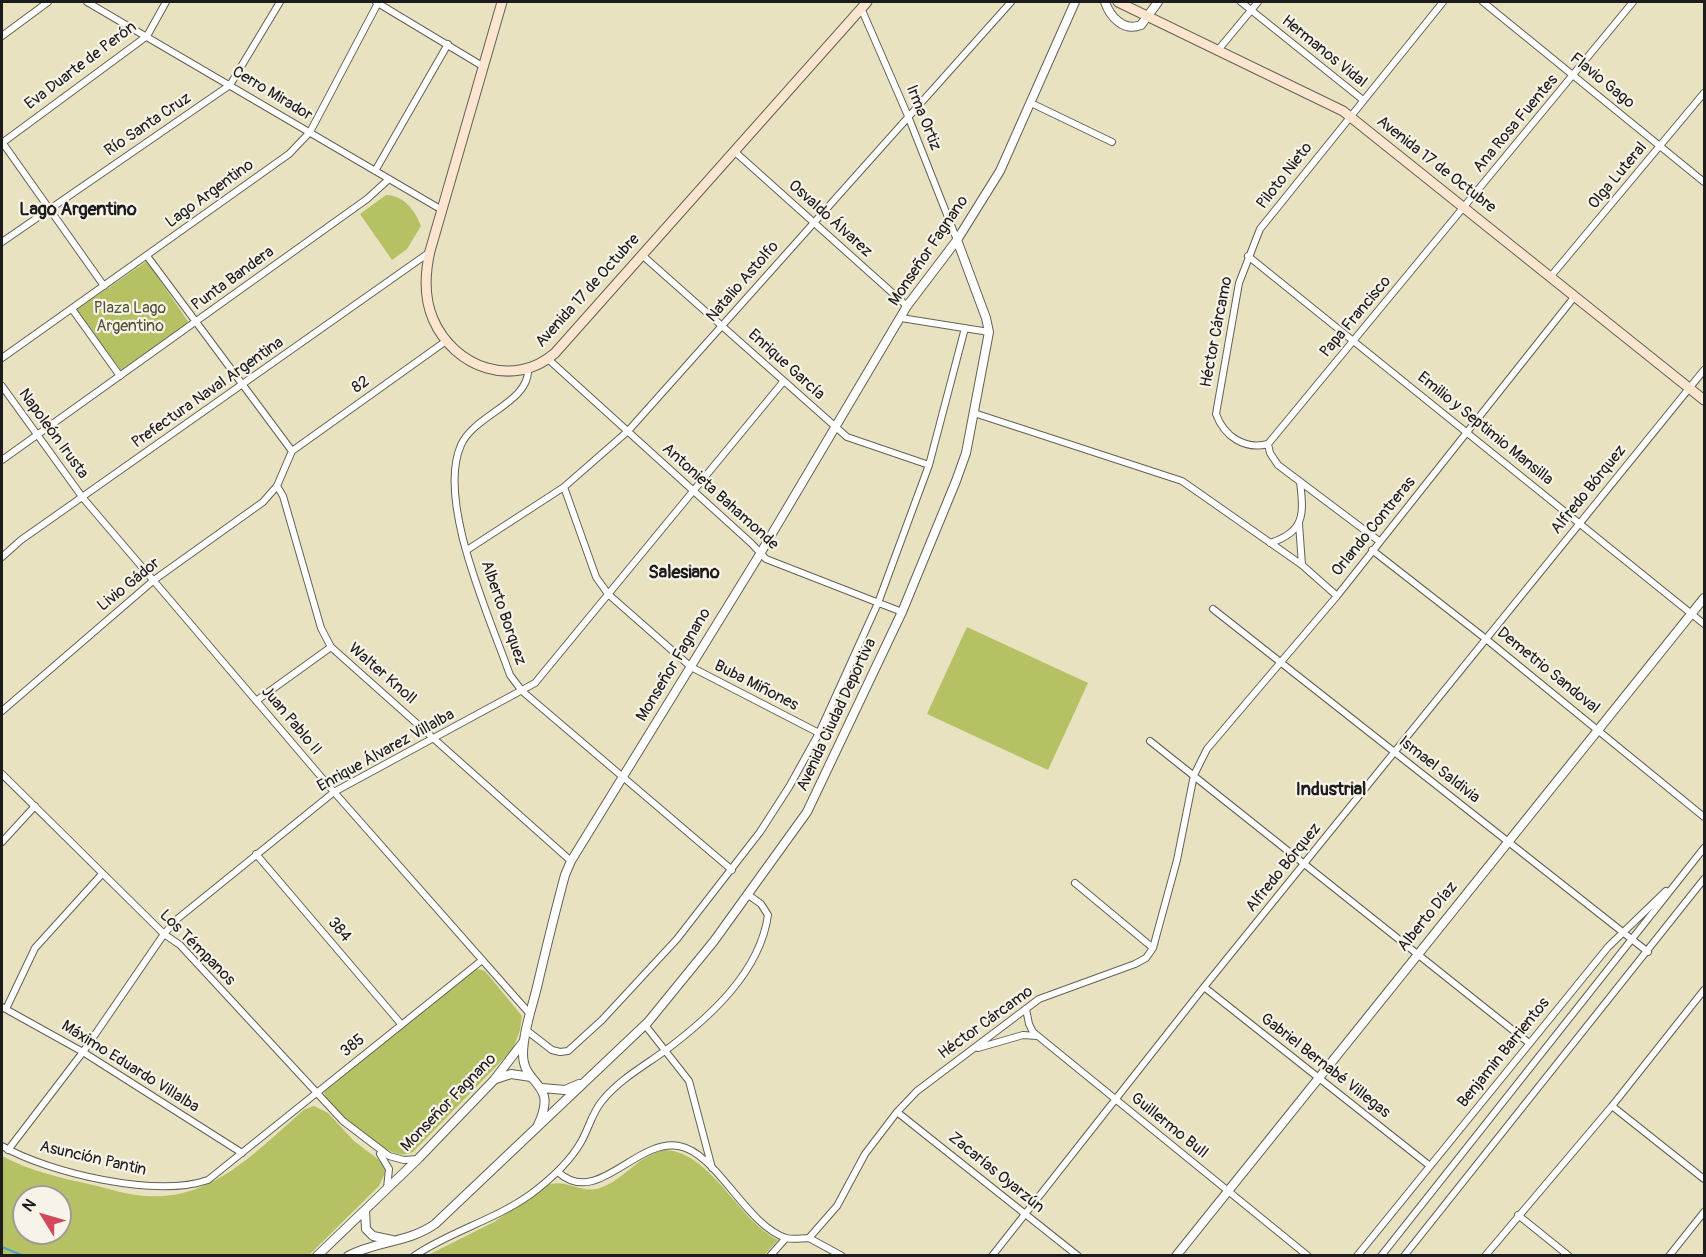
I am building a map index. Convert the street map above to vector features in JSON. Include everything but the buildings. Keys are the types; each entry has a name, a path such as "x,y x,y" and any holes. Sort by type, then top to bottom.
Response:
{"main road":[{"name":"Avenida 17 de Octubre","path":"502,2 430,251 427,273 428,302 437,327 446,341 463,356 487,369 507,373 528,369 548,359 864,5"},
{"name":"Avenida 17 de Octubre","path":"1118,2 1329,103 1350,116 1704,400"}],"street":[{"path":"2,36 48,2"},
{"name":"Cerro Mirador","path":"87,2 442,210"},
{"name":"Eva Duarte de Perón","path":"2,142 147,36 166,2"},
{"name":"Río Santa Cruz","path":"2,242 230,85 280,2"},
{"path":"377,2 484,67"},
{"name":"Lago Argentino","path":"2,358 288,154 310,132 377,2"},
{"name":"Natalio Astolfo","path":"467,550 564,487 628,431 1011,2"},
{"name":"Monseñor Fagnano","path":"317,1256 418,1159 494,1080 526,1034 565,874 571,861 691,667 907,306 957,240 1000,171 1074,2"},
{"path":"1105,2 1112,15 1124,26 1137,27 1150,17 1158,2"},
{"name":"Hermanos Vidal","path":"1240,2 1363,100"},
{"path":"1218,50 1258,2"},
{"name":"Piloto Nieto","path":"1248,256 1260,229 1443,2"},
{"name":"Flavio Gago","path":"1483,2 1704,182"},
{"name":"Ana Rosa Fuentes","path":"1464,207 1633,2"},
{"name":"Irma Ortiz","path":"864,5 957,240"},
{"path":"375,171 448,44"},
{"name":"Olga Luteral","path":"1551,276 1704,93"},
{"path":"1031,103 1112,142"},
{"path":"2,142 104,286"},
{"name":"Osvaldo Álvarez","path":"734,151 907,306"},
{"name":"Punta Bandera","path":"2,460 367,199 390,179"},
{"name":"Papa Francisco","path":"1268,444 1464,207"},
{"name":"Avenida Ciudad Deportiva","path":"538,1125 645,1025 682,983 807,812 823,783 902,612 966,453 989,332 957,240"},
{"name":"Prefectura Naval Argentina","path":"2,557 21,540 430,251"},
{"name":"Enrique García","path":"642,255 835,428 853,441 929,465"},
{"path":"147,256 292,451 277,486"},
{"name":"Emilio y Septimio Mansilla","path":"1248,256 1704,624"},
{"name":"Héctor Cárcamo","path":"1248,256 1239,283 1216,414 1225,432 1249,447 1268,444"},
{"name":"Orlando Contreras","path":"1194,775 1207,749 1337,596 1575,296"},
{"path":"72,309 120,376"},
{"path":"901,318 989,332"},
{"name":"Avenida Ciudad Deportiva","path":"526,1034 552,1050 568,1051 619,1003 677,939 732,870 789,787 819,733 878,603 929,465 965,328"},
{"name":"82","path":"292,451 446,341"},
{"name":"Antonieta Bahamonde","path":"548,359 751,543 759,554 772,562 902,612"},
{"name":"Alberto Borquez","path":"528,369 528,380 524,388 474,426 458,452 454,500 467,550 510,675 522,692 732,870"},
{"name":"Alfredo Bórquez","path":"992,1256 1204,987 1396,753 1704,370"},
{"name":"Enrique Álvarez Villalba","path":"8,1150 83,1052 164,934 195,902 334,792 535,684 783,382"},
{"name":"Napoleón Irusta","path":"2,386 83,498"},
{"path":"974,413 1182,481 1302,566 1337,596"},
{"path":"1268,444 1273,459 1379,541"},
{"path":"1270,543 1288,536 1299,523 1304,508 1300,482"},
{"name":"Livio Gádor","path":"2,711 154,580 263,502 277,486"},
{"name":"Walter Knoll","path":"277,486 283,496 321,628 331,647 571,861"},
{"name":"Buba Miñones","path":"564,487 596,577 608,594 691,667 819,733"},
{"name":"Juan Pablo II","path":"83,498 334,792 530,1014"},
{"path":"1299,523 1302,566"},
{"name":"Demetrio Sandoval","path":"1372,550 1600,730 1704,817"},
{"name":"Alberto Díaz","path":"1176,1256 1317,1077 1600,730 1704,598"},
{"name":"Ismael Saldivia","path":"1214,609 1648,952"},
{"path":"256,701 331,647"},
{"path":"1150,741 1306,863 1529,1043"},
{"name":"Los Témpanos","path":"2,774 164,934 180,945 316,1093 371,1145 387,1164 387,1188"},
{"path":"1075,883 1153,948 1177,860 1194,775"},
{"path":"2,843 35,806"},
{"name":"Benjamin Barrientos","path":"1381,1256 1704,848"},
{"name":"384","path":"256,854 401,1024"},
{"path":"4,1008 35,948 102,873"},
{"name":"Benjamin Barrientos","path":"1357,1256 1622,932 1682,876"},
{"path":"1404,1256 1704,879"},
{"path":"414,1256 443,1239 489,1219 530,1194 558,1172 574,1155 602,1101 628,1076 705,1018 753,960 766,927 768,915 761,904 747,894"},
{"name":"Héctor Cárcamo","path":"809,1238 837,1206 865,1154 897,1112 917,1091 1049,994 1135,964 1146,958 1153,948"},
{"name":"385","path":"242,1153 481,961"},
{"name":"Gabriel Bernabé Villegas","path":"1204,987 1430,1166"},
{"path":"1485,1256 1703,994"},
{"name":"Máximo Eduardo Villalba","path":"4,1008 83,1052 242,1153"},
{"name":"Guillermo Bull","path":"1026,1009 1029,1024 1038,1036 1308,1256"},
{"path":"645,1025 686,1075 694,1093 712,1169"},
{"path":"348,1256 362,1249 399,1241 424,1232 448,1214 538,1125 545,1110 542,1088 531,1077 523,1055 526,1034"},
{"path":"973,1050 1023,1035 1038,1036"},
{"path":"494,1080 511,1074 531,1077"},
{"path":"542,1088 564,1090 585,1082"},
{"path":"1612,1106 1704,1179"},
{"name":"Zacarías Oyarzún","path":"897,1112 1078,1256"},
{"name":"Los Témpanos","path":"371,1145 395,1159 418,1159"},
{"path":"558,1172 573,1182 592,1182 651,1148 666,1145 680,1146 691,1151 712,1169 755,1217 786,1238 809,1238 842,1256"},
{"name":"Asunción Pantin","path":"2,1146 39,1162 116,1182 169,1187 192,1185 208,1180 242,1153"},
{"path":"365,1210 364,1222 373,1236 399,1241"},
{"path":"1669,1256 1704,1212"},
{"path":"1518,1215 1569,1256"},
{"path":"770,1256 786,1238"}],"green space":[{"path":"386,195 404,201 416,215 421,226 407,249 392,260 360,214"},
{"name":"Plaza Lago Argentino","path":"147,261 189,323 121,370 76,310"},
{"path":"967,627 1088,683 1048,770 927,714"},
{"path":"478,969 485,971 522,1016 513,1049 413,1152 404,1154 388,1150 354,1126 333,1107 324,1092 471,972"},
{"path":"314,1106 328,1113 354,1141 383,1163 386,1171 379,1186 309,1255 2,1256 2,1156 46,1174 119,1192 146,1196 170,1195 192,1190 213,1181 252,1155 305,1109"},
{"path":"665,1150 681,1154 696,1162 750,1218 778,1240 763,1256 426,1256 494,1222 548,1185 561,1183 586,1189 600,1188 647,1157"}],"waterway":[{"path":"2,1247 24,1256"},
{"path":"292,1256 297,1256"}],"district":[{"name":"Lago Argentino","path":"78,210"},
{"name":"Salesiano","path":"684,573"},
{"name":"Industrial","path":"1331,790"}]}
